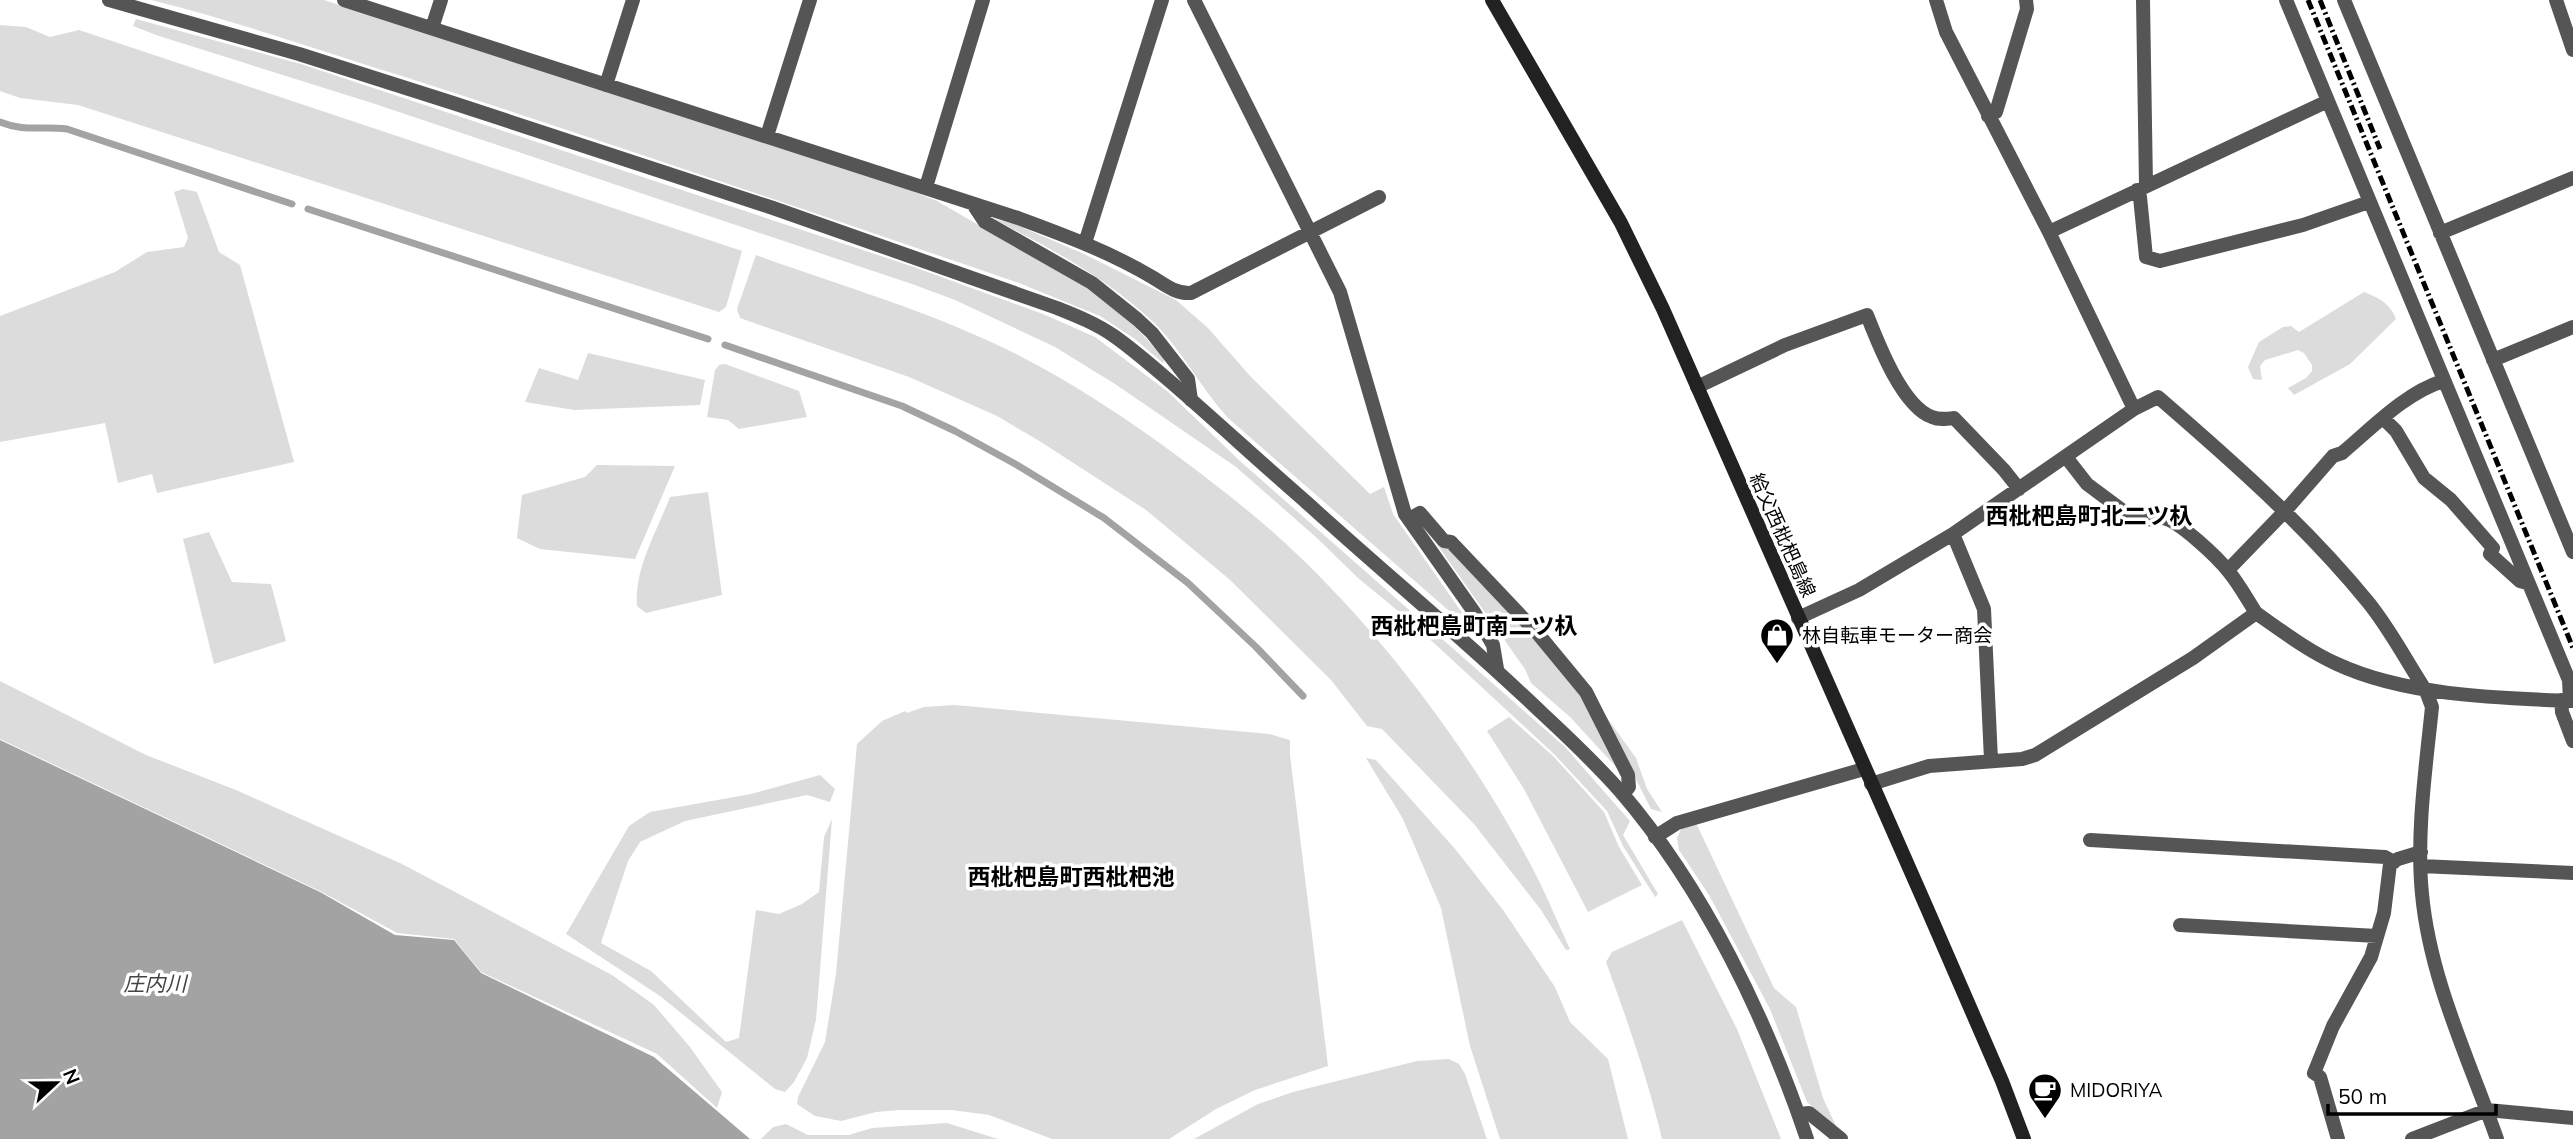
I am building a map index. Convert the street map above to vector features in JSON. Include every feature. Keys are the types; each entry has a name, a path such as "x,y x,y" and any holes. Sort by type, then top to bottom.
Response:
{"main road":[{"name":"給父西枇杷島線","path":"1492,0 1621,223 1698,387 2002,1081 2024,1139"}],"street":[{"path":"109,0 299,54 773,208 1027,297 1092,323 1113,335 1191,400 1497,669 1595,763 1623,794 1705,910 1742,980 1807,1139"},
{"path":"344,0 1018,218 1085,243 1134,266 1180,294 1191,293 1379,197"},
{"path":"432,29 441,0"},
{"path":"606,85 633,0"},
{"path":"767,136 810,0"},
{"path":"926,187 983,0"},
{"path":"1085,243 1161,0"},
{"path":"1936,0 1946,32 2049,232 2134,409"},
{"path":"1988,116 1996,112 2027,9 2026,0"},
{"path":"2143,0 2140,197 2146,257 2160,261 2303,225 2368,202"},
{"path":"2286,0 2569,680 2568,701 2562,712 2573,741"},
{"path":"2344,0 2573,552"},
{"path":"2556,0 2573,50"},
{"path":"1199,1 1203,22 1340,292 1405,514 1480,623 1493,645 1497,669"},
{"path":"2049,232 2328,101"},
{"path":"2440,233 2573,178"},
{"path":"973,204 985,222 1092,283 1137,319 1152,333 1188,379 1191,400"},
{"path":"1698,387 1785,345 1867,315 1885,360 1919,410 1932,417 1954,418 2019,489"},
{"path":"2493,360 2573,327"},
{"path":"2228,570 2333,456 2342,453 2406,401 2443,381"},
{"path":"1798,618 1859,590 1954,534 2134,409 2158,397 2235,463 2284,511 2369,603 2426,691 2432,706 2421,859 2422,894 2444,997 2497,1139"},
{"path":"2384,419 2396,431 2424,478 2451,500 2493,548 2490,554 2520,581 2527,583"},
{"path":"2066,457 2087,484 2112,505 2143,522 2161,518 2175,524 2200,543 2228,570 2256,613 2312,651 2338,665 2426,691 2568,701"},
{"path":"1409,519 1420,513 1444,541 1451,542 1539,635 1586,692 1628,775 1629,787 1623,794"},
{"path":"1954,534 1984,609 1991,760"},
{"path":"1871,784 1929,766 2022,759 2035,755 2193,658 2256,613"},
{"path":"1655,837 1677,823 1864,769"},
{"path":"2090,840 2385,857 2394,862"},
{"path":"2338,1139 2320,1077 2314,1073 2333,1026 2371,957 2384,913 2390,864 2421,859 2573,873"},
{"path":"2180,925 2377,936"},
{"path":"2412,1139 2487,1110 2573,1118"},
{"path":"1798,1114 1809,1113 1841,1139"}],"shaded area":[{"path":"151,0 324,0 912,191 937,201 1096,293 1126,317 1165,359 1163,363 1135,339 1100,316 1019,283 482,102 247,27"},
{"path":"136,19 301,64 914,267 1043,314 1095,337 1167,391 1240,461 1565,747 1630,821 1623,835 1658,894 1655,897 1623,846 1607,811 1554,754 1409,620 1358,578 1236,467 1115,384 1055,347 955,300 912,284 372,103 159,36 133,26"},
{"path":"0,25 26,27 50,37 79,30 742,251 726,307 719,312 78,105 20,98 0,91"},
{"path":"183,189 197,192 219,252 240,265 294,462 157,493 152,474 118,483 105,423 0,442 0,316 115,272 147,252 184,247 188,238 174,192"},
{"path":"991,218 1014,224 1084,254 1176,300 1208,328 1251,377 1370,494 1384,487 1393,514 1479,637 1228,418 1162,331 1133,304 1075,263"},
{"path":"756,255 945,322 1029,361 1095,399 1138,428 1259,520 1321,577 1391,655 1423,697 1484,784 1510,828 1540,882 1570,949 1566,950 1541,910 1474,824 1382,729 1367,726 1331,680 1229,579 1146,510 997,416 909,377 740,318 737,309"},
{"path":"2364,292 2383,302 2391,309 2396,319 2350,364 2294,395 2288,388 2306,378 2312,371 2312,365 2304,353 2298,350 2265,360 2260,366 2262,380 2253,379 2248,367 2259,342 2283,327 2291,326 2299,332"},
{"path":"588,353 705,380 700,405 574,410 525,402 539,368 578,380"},
{"path":"725,364 799,391 807,417 739,429 728,420 707,417 715,370 719,365"},
{"path":"597,465 675,466 635,559 540,549 517,538 522,495 585,477"},
{"path":"708,492 722,595 646,613 637,606 639,578 647,550 670,497"},
{"path":"1424,526 1451,545 1542,647 1589,706 1618,769 1570,717 1531,683 1525,669"},
{"path":"209,532 232,582 271,584 286,641 214,664 183,539"},
{"path":"0,681 146,755 236,790 402,864 612,975 654,1005 690,1047 722,1092 717,1108 657,1054 481,972 454,939 397,933 320,891 0,739"},
{"path":"955,705 1269,734 1290,740 1328,1066 1255,1090 1216,1109 1169,1139 1052,1139 989,1115 952,1110 876,1112 841,1121 815,1116 797,1104 825,1042 836,974 857,744 882,721 905,711 907,713 924,707"},
{"path":"1600,708 1636,758 1647,789 1662,812 1651,809"},
{"path":"1509,717 1553,756 1604,812 1619,847 1642,885 1588,912 1524,789 1487,731"},
{"path":"1366,758 1376,760 1456,850 1503,910 1555,987 1570,1022 1608,1059 1628,1139 1500,1139 1470,1046 1441,908 1403,819"},
{"path":"820,775 835,789 830,802 807,795 685,821 640,842 628,861 601,943 651,971 726,1042 739,1038 756,910 779,914 802,904 819,892 824,837 832,819 816,1020 807,1058 794,1082 785,1092 775,1089 660,996 566,934 629,826 650,812 751,794"},
{"path":"1696,823 1774,988 1796,1007 1823,1098 1837,1128 1807,1102 1770,1009 1709,895 1679,850 1677,838 1681,829"},
{"path":"1682,920 1737,1029 1781,1139 1662,1139 1644,1072 1606,962 1612,952"},
{"path":"1449,1059 1459,1064 1465,1074 1487,1139 1194,1139 1258,1104 1293,1092 1417,1061"},
{"path":"947,1123 998,1139 761,1139 773,1127 786,1124 808,1135 849,1135 872,1128"}],"water":[{"name":"庄内川","path":"0,740 320,892 395,935 454,940 481,973 654,1057 750,1139 0,1139"}],"waterway":[{"path":"0,122 25,128 67,129 292,204"},
{"path":"308,209 708,339"},
{"path":"725,345 902,406 1017,465 1104,518 1188,583 1303,696"}],"railway":[{"path":"2308,0 2573,648"},
{"path":"2320,0 2380,149"}],"place":[{"name":"林自転車モーター商会","path":"1777,665"},
{"name":"MIDORIYA","path":"2045,1120"}],"district":[{"name":"西枇杷島町北二ツ杁","path":"2089,516"},
{"name":"西枇杷島町南二ツ杁","path":"1474,626"},
{"name":"西枇杷島町西枇杷池","path":"1071,877"}]}
